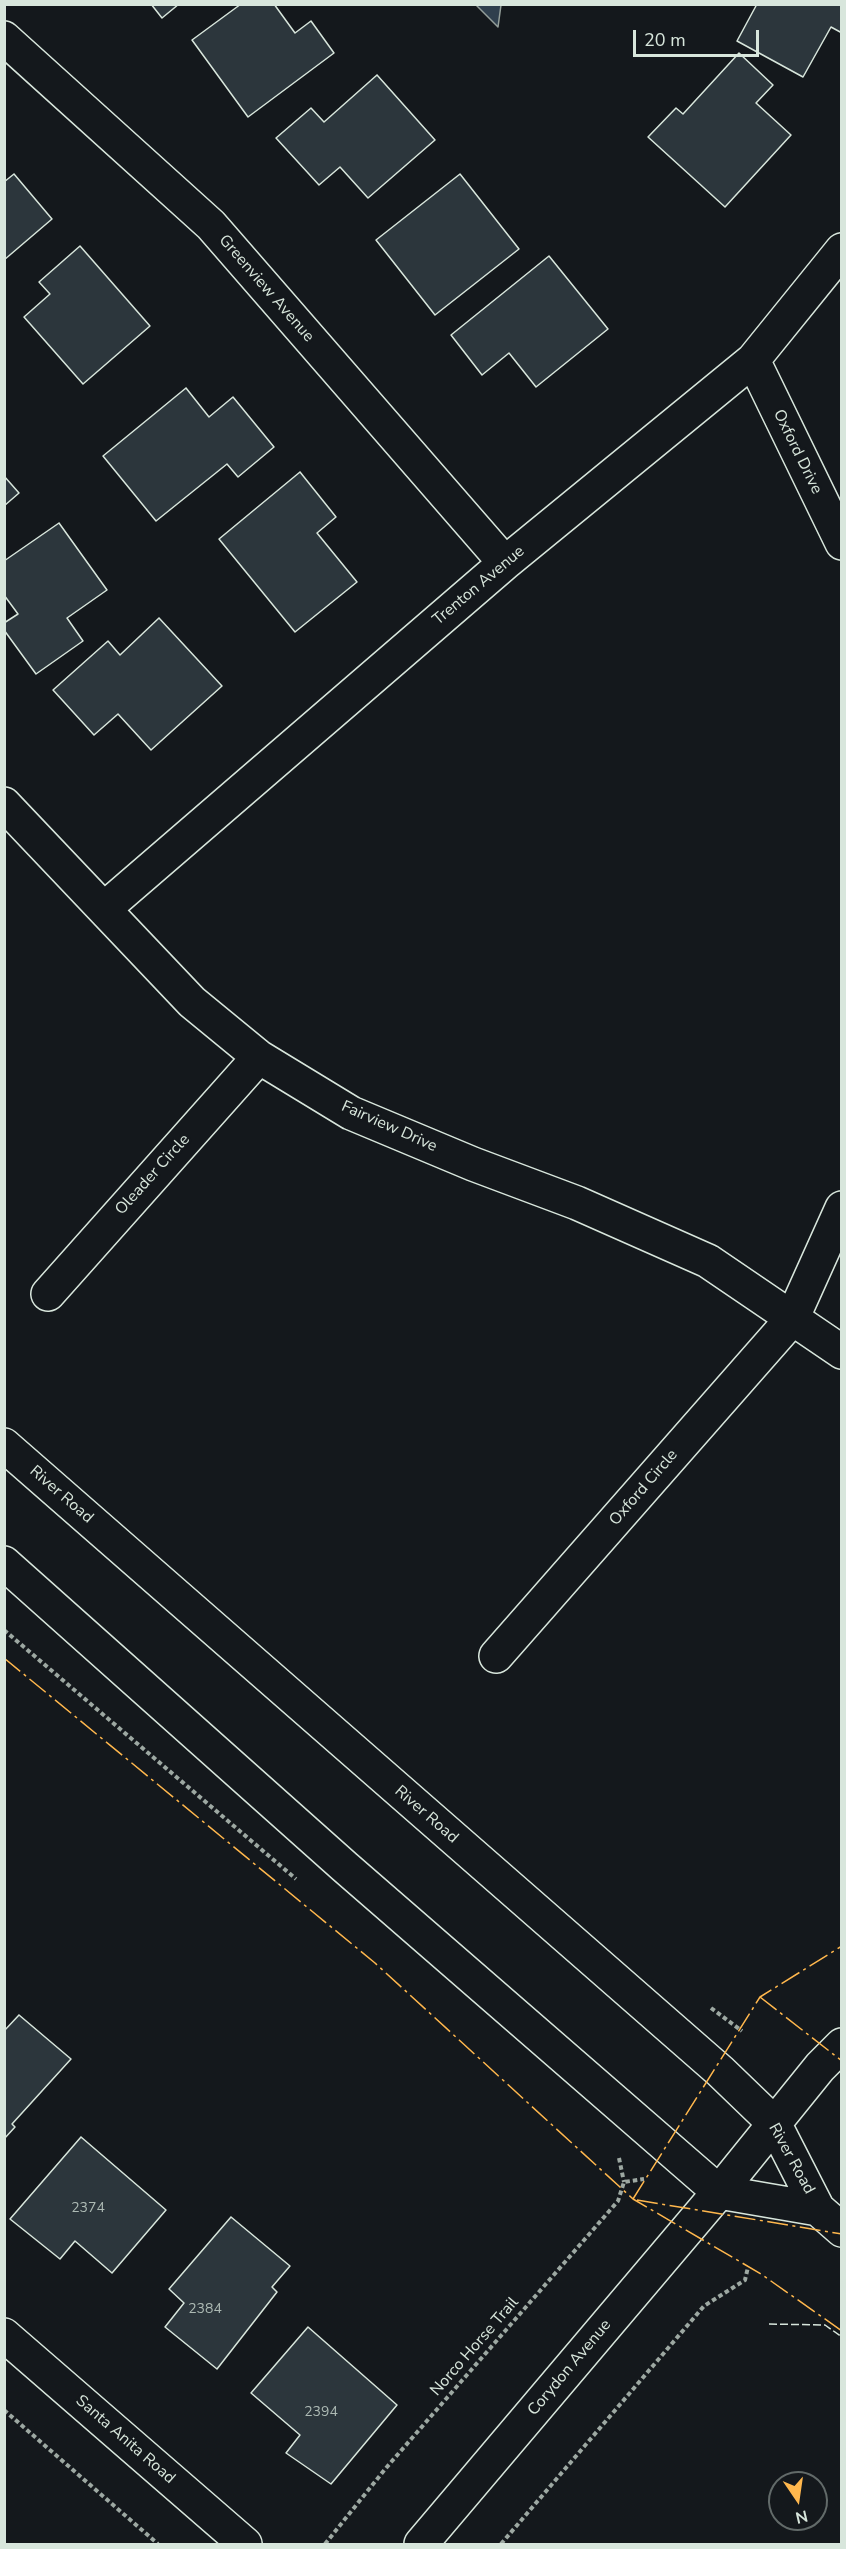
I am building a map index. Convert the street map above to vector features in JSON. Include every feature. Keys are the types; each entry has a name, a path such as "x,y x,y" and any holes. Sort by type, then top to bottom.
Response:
{"street":[{"name":"Greenview Avenue","path":"4,38 211,225 505,563"},
{"name":"Trenton Avenue","path":"104,909 505,563 753,360 842,250"},
{"name":"Oxford Drive","path":"753,360 842,543"},
{"name":"Fairview Drive","path":"4,804 192,1002 259,1056 351,1113 473,1164 577,1203 708,1261 842,1352"},
{"name":"Oleader Circle","path":"48,1294 259,1056"},
{"path":"792,1319 842,1208"},
{"name":"Oxford Circle","path":"496,1656 792,1319"},
{"name":"River Road","path":"4,1445 720,2071 774,2123 830,2219"},
{"path":"4,1563 345,1867 719,2192"},
{"name":"Corydon Avenue","path":"421,2544 842,2044"},
{"name":"River Road","path":"719,2192 830,2219"},
{"name":"Santa Anita Road","path":"4,2336 245,2544"}],"path":[{"name":"Norco Horse Trail","path":"325,2544 386,2468 618,2201 624,2182 648,2179"},
{"path":"501,2544 704,2307 745,2280 748,2267"},
{"path":"4,2410 158,2544"}],"water":[{"path":"476,5 501,5 498,27"}],"building":[{"path":"151,4 179,4 162,18"},
{"path":"241,4 274,4 295,33 311,21 334,53 248,117 192,40"},
{"path":"757,4 842,4 842,33 831,27 803,77 737,41"},
{"path":"739,53 773,85 756,103 791,135 725,207 648,137 676,108 683,114"},
{"path":"377,75 435,140 368,198 340,167 319,185 276,138 311,108 324,122"},
{"path":"14,174 52,219 4,260 4,182"},
{"path":"460,174 519,249 435,315 376,240"},
{"path":"80,246 150,326 83,384 24,317 50,294 39,282"},
{"path":"549,256 608,329 536,387 509,353 482,375 451,335"},
{"path":"186,388 209,417 233,397 274,447 238,477 227,464 156,521 103,456"},
{"path":"300,472 336,517 317,533 357,582 295,632 219,539"},
{"path":"4,476 19,493 4,506"},
{"path":"59,523 107,590 67,618 83,641 36,674 4,630 4,623 18,614 4,595 4,561"},
{"path":"159,618 222,686 151,750 118,714 94,735 53,690 108,641 120,655"},
{"path":"19,2015 71,2059 12,2124 15,2127 4,2139 4,2031"},
{"path":"81,2137 166,2210 112,2273 75,2241 60,2259 10,2219"},
{"path":"231,2217 290,2266 272,2287 277,2292 217,2369 165,2327 184,2303 169,2289"},
{"path":"308,2327 397,2405 331,2484 286,2453 300,2435 251,2393"}],"fence":[{"path":"769,2324 825,2325 842,2337"}],"power":[{"path":"4,1658 375,1963 633,2199 761,2274 842,2331"},
{"path":"633,2199 760,1997 842,1946"},
{"path":"760,1997 842,2061"},
{"path":"637,2200 842,2234"}]}
